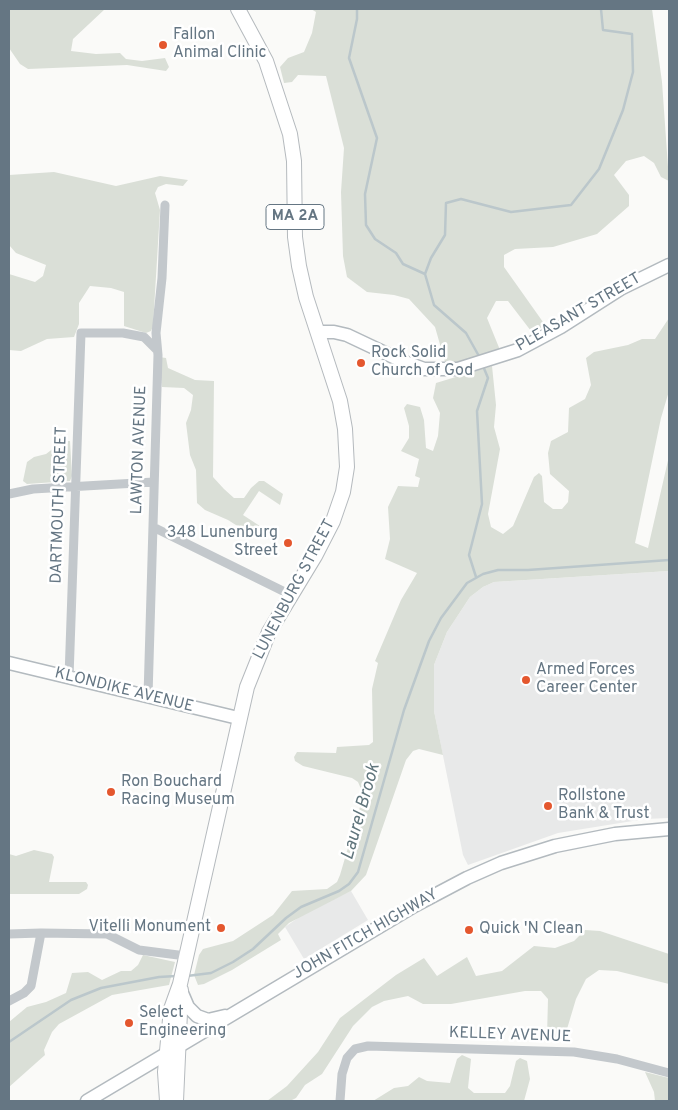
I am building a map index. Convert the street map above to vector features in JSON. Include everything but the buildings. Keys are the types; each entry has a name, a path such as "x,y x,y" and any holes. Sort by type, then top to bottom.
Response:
{"main road":[{"name":"MA 2A","path":"238,9 266,61 290,134 294,161 297,257 304,291 318,332"},
{"name":"PLEASANT STREET","path":"318,332 334,332 348,335 402,361 430,370 454,370 518,350 550,333 612,293 669,265"},
{"name":"LUNENBURG STREET","path":"176,1101 181,989 185,961 238,718 259,652 325,538 338,507 347,467 345,429 338,396 318,332"},
{"name":"KLONDIKE AVENUE","path":"9,663 238,718"},
{"name":"JOHN FITCH HIGHWAY","path":"87,1101 179,1048 420,902 501,863 590,838 669,829"},
{"name":"LUNENBURG STREET","path":"166,1101 166,1055 171,1009 181,989"},
{"path":"181,989 192,1012 205,1019 213,1019 235,1013"}],"street":[{"name":"LAWTON AVENUE","path":"148,696 158,350 156,333 162,278 165,205"},
{"name":"DARTMOUTH STREET","path":"70,677 81,333 123,333 144,337 158,350"},
{"path":"9,494 33,489 154,482"},
{"path":"153,527 291,595"},
{"path":"9,1001 24,993 31,986 41,933"},
{"path":"9,934 107,934 139,950 185,961"},
{"name":"KELLEY AVENUE","path":"340,1101 342,1074 349,1055 355,1050 368,1046 466,1050 542,1049 598,1055 669,1073"}],"shaded area":[{"path":"9,9 105,9 73,39 71,51 96,54 120,53 126,59 142,61 165,58 169,67 166,71 127,65 28,69 20,64 9,48"},
{"path":"311,9 652,9 662,82 669,181 661,177 654,163 644,156 626,161 614,175 629,195 629,206 597,234 553,247 515,249 504,255 504,267 543,322 542,328 531,331 508,301 496,301 487,318 500,350 453,364 445,362 435,327 409,299 367,292 347,277 343,256 341,192 344,148 326,76 298,75 292,82 284,83 280,67 288,58 304,52 312,33 316,12"},
{"path":"54,172 116,186 160,176 188,180 183,186 166,184 158,187 155,193 160,210 153,326 151,331 146,333 124,326 124,292 111,288 90,286 79,303 79,324 74,337 47,339 21,351 9,350 9,274 35,282 43,276 46,265 16,253 9,245 9,175"},
{"path":"669,318 669,391 661,418 635,543 648,548 669,456 669,571 494,582 483,587 470,597 447,632 434,665 434,711 443,755 419,749 413,751 406,760 366,875 351,891 289,923 278,934 281,940 232,970 204,984 198,985 194,975 199,955 203,949 233,941 273,915 292,891 327,889 337,882 340,875 362,800 361,789 358,782 352,778 303,766 295,761 294,757 297,752 336,753 337,747 369,745 373,742 372,689 378,663 375,661 401,600 417,573 385,559 390,539 388,507 398,486 418,487 420,478 415,476 419,459 401,451 409,438 409,426 404,408 407,404 420,407 424,420 426,448 433,451 438,436 440,413 433,398 436,383 492,366 496,405 494,427 500,449 488,514 491,527 503,534 513,526 534,477 539,473 542,476 544,502 553,509 562,509 568,502 569,491 550,474 548,453 551,441 568,432 569,408 585,399 591,385 586,358 594,352 628,345 642,339 655,339"},
{"path":"159,357 166,358 168,368 195,380 214,381 213,477 234,498 244,498 259,481 264,481 283,494 280,505 259,491 243,515 266,530 262,535 255,537 228,520 205,510 197,503 196,470 190,455 186,423 191,410 193,395 184,388 162,387"},
{"path":"63,441 70,441 72,476 70,481 27,484 23,481 27,462 34,457 46,454"},
{"path":"669,571 669,818 645,819 558,833 468,865 463,855 434,711 434,665 447,632 470,597 483,587 494,582"},
{"path":"34,850 52,854 54,857 49,882 86,882 88,885 87,889 79,894 9,894 9,854 16,856"},
{"path":"351,891 368,920 304,959 285,927 305,913"},
{"path":"585,930 600,931 669,954 669,984 617,971 599,970 586,979 576,999 564,1039 552,1040 547,1036 548,999 541,991 525,991 451,1004 423,1004 408,996 384,1001 372,1007 353,1026 322,1074 305,1085 296,1098 290,1101 267,1101 287,1086 318,1052 340,1018 396,975 424,958 437,976 467,957 476,976 502,971 534,946 555,948 574,941"},
{"path":"143,955 175,962 169,985 112,995 59,1024 52,1032 44,1050 45,1055 9,1087 9,1022 27,1007 46,1002 66,993 72,973 88,972 102,980 121,971 131,971 138,965"},
{"path":"462,1055 471,1059 468,1088 474,1093 505,1093 510,1086 516,1061 520,1058 527,1061 530,1079 524,1101 373,1101 394,1088 408,1086 419,1077 427,1081 450,1083 457,1059"},
{"path":"645,1072 669,1078 669,1101 655,1101 654,1092"}],"waterway":[{"path":"357,9 357,19 349,58 377,138 365,194 366,225 375,239 396,253 403,264 425,274 434,305 466,333 480,358"},
{"path":"425,274 431,258 445,235 446,203 461,199 511,212 571,205 599,169 623,110 633,72 632,34 603,30 601,9"},
{"path":"476,577 469,555 482,504 477,411 488,378 483,366"},
{"name":"Laurel Brook","path":"187,976 211,973 233,962 253,949 286,918 301,907 339,891 349,884 358,872 404,710 429,641 441,618 467,583 483,574 498,570 528,570 669,560"},
{"name":"Laurel Brook","path":"9,1042 71,1000 101,988 159,977 176,976"}],"place":[{"name":"Fallon Animal Clinic","path":"163,45"},
{"name":"Rock Solid Church of God","path":"361,363"},
{"name":"348 Lunenburg Street","path":"288,543"},
{"name":"Armed Forces Career Center","path":"526,680"},
{"name":"Ron Bouchard Racing Museum","path":"111,792"},
{"name":"Rollstone Bank & Trust","path":"548,806"},
{"name":"Vitelli Monument","path":"221,928"},
{"name":"Quick 'N Clean","path":"469,930"},
{"name":"Select Engineering","path":"129,1023"}]}
